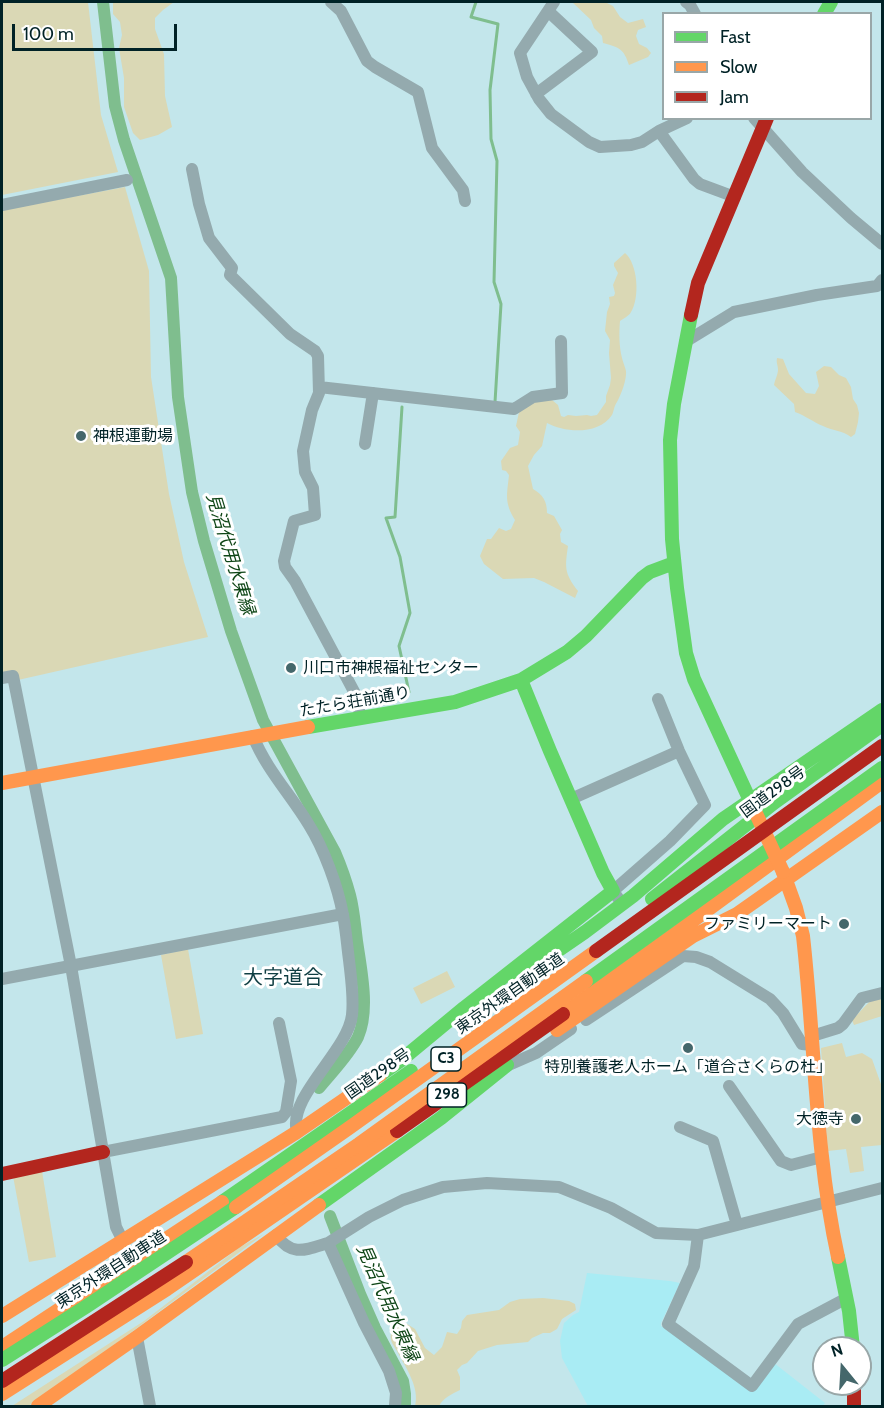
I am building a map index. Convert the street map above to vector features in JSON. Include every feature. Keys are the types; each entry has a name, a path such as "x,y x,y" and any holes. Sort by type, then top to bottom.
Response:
{"main road":[{"path":"761,122 735,197 698,283 674,404 670,440 670,516 674,563 690,669 784,876 803,936 827,1202 853,1336"},
{"name":"たたら荘前通り","path":"2,783 455,702 494,690 522,680 552,662 586,636 642,578 650,572 674,563"},
{"path":"400,1061 464,1008 616,894 603,873 522,680"},
{"path":"2,1316 123,1241 230,1182 297,1132 605,918 699,838 882,710"},
{"path":"652,900 775,802 882,725"},
{"name":"国道298号","path":"2,1347 212,1210 333,1126 882,734"},
{"name":"東京外環自動車道","path":"2,1360 97,1300 292,1168 649,915 882,746"},
{"name":"東京外環自動車道","path":"2,1381 126,1302 358,1144 882,768"},
{"name":"298","path":"2,1394 167,1289 364,1155 676,933 882,782"},
{"path":"676,933 797,854 882,792"},
{"path":"38,1407 137,1337 272,1229 441,1118 504,1067 693,936 737,914 784,876 882,812"},
{"path":"2,1174 103,1152"},
{"name":"298","path":"2,1338 143,1255"},
{"name":"298","path":"2,1405 107,1336 167,1289"}],"street":[{"path":"331,2 340,11 367,61 375,68 418,92 432,148 463,190 465,201"},
{"path":"536,94 592,52 551,6 520,53 527,77 536,94 551,114 589,142 600,147 642,142 683,120"},
{"path":"761,122 802,172 882,244"},
{"path":"659,131 694,179 700,184 735,197"},
{"path":"192,169 209,238 232,268 230,275 290,334 315,351 318,356 319,393 312,410 303,450 305,472 313,488 315,514 294,521 284,561 285,567 295,581 358,699 360,718"},
{"path":"2,204 127,180"},
{"path":"685,342 734,312 816,295 877,286 882,280"},
{"path":"319,387 514,410 533,397 562,393 561,342"},
{"path":"365,444 373,393"},
{"path":"2,678 13,676 71,966 116,1227 123,1241"},
{"path":"616,894 705,806 658,699"},
{"path":"257,736 264,759 310,826 325,859 343,914 351,982 352,1015 347,1032 311,1086 300,1107 296,1118 297,1132"},
{"path":"571,799 679,751"},
{"path":"2,979 343,914"},
{"path":"504,1067 536,1053 680,954 710,962 770,999 783,1013 802,1044 838,1029 862,998 882,993"},
{"path":"103,1152 282,1117 286,1112 291,1081 279,1023"},
{"path":"729,1086 781,1161 791,1165 822,1157"},
{"path":"680,1127 713,1141 737,1225"},
{"path":"272,1229 282,1244 299,1250 328,1243 369,1216 403,1200 443,1187 487,1183 559,1187 611,1209 656,1233 698,1235 882,1188"},
{"path":"698,1235 694,1266 668,1324 752,1386 798,1323 847,1298"},
{"path":"328,1243 363,1323 389,1371 396,1393 394,1407"},
{"path":"137,1337 150,1407"}],"shaded area":[{"path":"2,2 88,2 101,115 118,172 2,195"},
{"path":"113,2 174,2 155,18 155,29 164,54 165,96 172,127 158,135 140,140 133,133 124,107 124,78 119,48 122,35 120,22 113,14"},
{"path":"572,2 605,2 613,6 620,17 628,23 643,19 646,27 638,30 636,36 639,44 651,53 648,57 629,65 620,50 603,43 602,36 594,28 591,20"},
{"name":"神根運動場","path":"125,187 149,271 151,377 169,494 184,562 208,637 18,680 16,671 2,673 2,210"},
{"path":"625,253 635,273 636,298 631,312 620,321 620,349 626,374 612,415 599,426 590,429 563,429 547,423 542,446 528,466 533,489 544,499 547,513 554,516 562,530 561,542 568,546 567,570 578,591 575,598 534,578 503,579 484,564 480,556 487,539 491,539 499,528 506,531 511,529 515,520 508,503 509,475 502,470 501,461 510,448 518,445 520,432 516,426 519,412 533,402 552,400 558,405 561,416 591,416 597,415 606,402 611,378 610,340 605,331 607,312 610,304 609,297 614,296 615,293 613,285 618,273 614,263"},
{"path":"777,358 783,359 789,374 806,393 815,394 819,386 816,372 824,366 831,367 846,378 859,413 855,434 851,437 826,428 795,412 794,404 774,385 778,372"},
{"path":"188,949 203,1034 176,1039 161,955"},
{"path":"447,971 455,987 421,1004 413,988"},
{"path":"882,997 882,1016 854,1025 852,1020 871,1000"},
{"name":"大徳寺","path":"842,1043 846,1057 862,1053 872,1059 882,1087 882,1145 861,1147 864,1171 850,1173 846,1149 828,1151 821,1048"},
{"path":"42,1171 56,1257 29,1262 13,1176"},
{"path":"264,1234 49,1393 28,1406 12,1406 144,1321 240,1247"},
{"path":"587,1273 680,1283 661,1326 752,1389 774,1363 812,1393 812,1396 816,1396 825,1403 823,1406 588,1406 562,1358 560,1341 564,1323 579,1312"},
{"path":"543,1298 569,1301 575,1304 576,1310 562,1319 557,1329 550,1333 543,1333 528,1342 497,1345 478,1351 457,1370 460,1377 460,1390 445,1398 439,1406 415,1406 414,1385 391,1340 392,1331 399,1321 415,1329 425,1348 434,1355 442,1347 447,1332 457,1334 467,1315 499,1310 510,1302 520,1299"}],"waterway":[{"name":"見沼代用水東縁","path":"103,2 115,106 124,140 171,278 178,397 192,492 204,541 231,631 263,720 335,852 351,901 364,989 362,1026 350,1050 319,1088"},
{"path":"476,2 471,17 498,24 490,90 491,139 497,161 494,282 501,304 495,402"},
{"path":"402,407 395,517 386,518 400,557 410,613 399,646 409,692"},
{"name":"見沼代用水東縁","path":"330,1216 375,1328 403,1381 405,1406"}],"traffic: fast":[{"path":"825,12 831,2"},
{"path":"691,315 674,404 670,440 672,539 677,588 686,653 694,679 753,807"},
{"path":"308,727 455,702 521,680 567,652 586,636 642,578 650,572 674,563"},
{"path":"380,1075 613,891 603,873 521,680"},
{"path":"518,978 633,896 723,819 882,710"},
{"path":"652,899 775,802 882,725"},
{"path":"586,981 882,768"},
{"path":"319,1205 441,1118 507,1065"},
{"path":"222,1202 411,1071"},
{"path":"2,1360 236,1207"},
{"path":"838,1257 852,1336"}],"traffic: slow":[{"path":"2,783 308,727"},
{"path":"563,1014 882,782"},
{"path":"753,807 783,872"},
{"path":"557,1030 693,936 737,914 882,812"},
{"path":"783,872 803,936 820,1138 830,1217 838,1257"},
{"path":"236,1207 596,951"},
{"path":"186,1262 359,1144 586,981"},
{"path":"2,1316 297,1132 380,1075"},
{"path":"2,1394 167,1289 397,1131"},
{"path":"2,1347 222,1202"},
{"path":"38,1406 319,1205"}],"traffic: jam":[{"path":"691,315 698,283 766,120"},
{"path":"596,951 882,746"},
{"path":"397,1131 563,1014"},
{"path":"2,1174 103,1152"},
{"path":"2,1381 186,1262"},
{"path":"854,1396 854,1406"}],"place":[{"name":"神根運動場","path":"81,436"},
{"name":"川口市神根福祉センター","path":"291,668"},
{"name":"ファミリーマート","path":"844,924"},
{"name":"特別養護老人ホーム「道合さくらの杜」","path":"688,1048"},
{"name":"大徳寺","path":"856,1119"}],"district":[{"name":"大字道合","path":"283,978"}]}
